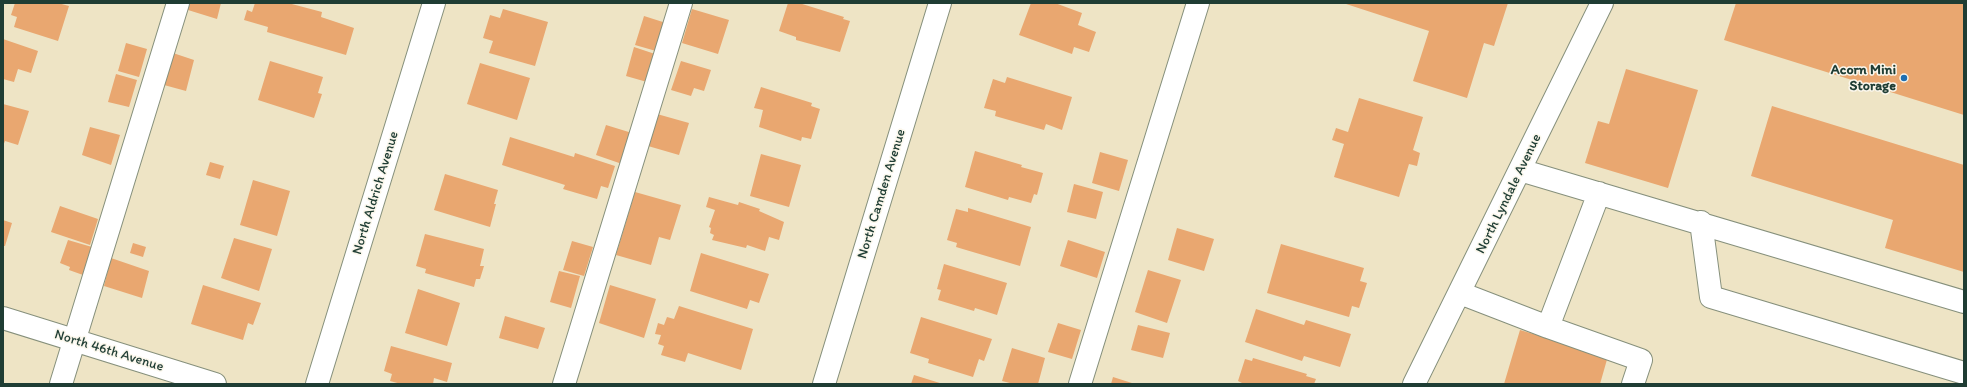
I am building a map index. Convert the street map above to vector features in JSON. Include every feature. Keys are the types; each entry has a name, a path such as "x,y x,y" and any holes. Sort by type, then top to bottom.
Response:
{"street":[{"path":"60,384 178,3"},
{"name":"North Aldrich Avenue","path":"317,384 434,3"},
{"path":"564,384 681,3"},
{"name":"North Camden Avenue","path":"824,384 940,3"},
{"path":"1080,384 1198,3"},
{"name":"North Lyndale Avenue","path":"1414,384 1602,3"},
{"path":"1520,170 1701,222 1964,302"},
{"path":"1548,327 1599,193"},
{"path":"1701,222 1711,297 1964,373"},
{"path":"1460,293 1548,327 1641,360 1633,384"},
{"name":"North 46th Avenue","path":"3,318 75,339 215,384"}],"building":[{"path":"15,3 58,3 69,6 58,41 14,27 17,17 11,15"},
{"path":"190,3 221,3 217,19 188,10"},
{"path":"255,3 288,3 322,12 321,17 354,28 346,55 267,32 268,27 244,20 247,10 252,12"},
{"path":"788,3 799,3 844,17 843,19 850,21 840,52 796,40 796,37 779,31"},
{"path":"1031,3 1055,3 1082,13 1078,25 1096,32 1089,52 1074,47 1072,54 1019,35"},
{"path":"1343,3 1508,3 1494,46 1484,43 1467,98 1413,81 1429,31"},
{"name":"Acorn Mini Storage","path":"1736,3 1964,3 1964,115 1724,40"},
{"path":"503,9 548,22 535,66 489,53 493,41 483,38 490,15 500,18"},
{"path":"692,9 729,20 718,54 682,43"},
{"path":"644,16 666,23 656,51 635,45"},
{"path":"3,39 38,51 31,73 18,69 14,82 3,79"},
{"path":"126,43 147,49 139,77 118,71"},
{"path":"634,47 655,54 647,82 626,76"},
{"path":"173,53 194,60 186,91 164,85"},
{"path":"270,61 323,77 318,93 322,94 314,118 258,100"},
{"path":"681,61 711,70 704,91 694,88 691,96 671,90"},
{"path":"480,63 530,78 517,120 467,104"},
{"path":"1626,69 1698,90 1668,188 1585,163 1598,121 1609,124"},
{"path":"116,74 137,80 129,107 108,102"},
{"path":"1007,77 1072,97 1062,130 1046,124 1044,130 995,116 996,111 984,108 993,79 1005,83"},
{"path":"761,87 812,103 811,106 820,109 811,139 802,137 801,141 759,127 763,110 754,108"},
{"path":"1359,98 1423,117 1413,150 1420,153 1417,166 1409,164 1399,197 1334,177 1344,144 1332,140 1336,128 1348,132"},
{"path":"3,104 29,111 18,145 5,141 3,146"},
{"path":"1772,106 1964,165 1964,272 1885,248 1893,220 1751,176"},
{"path":"657,114 689,123 679,155 648,146"},
{"path":"606,125 632,133 622,164 596,155"},
{"path":"90,127 120,135 111,165 82,155"},
{"path":"510,137 574,157 575,153 615,166 608,188 601,186 597,199 563,189 565,185 502,165"},
{"path":"975,151 1043,173 1037,195 1034,194 1031,203 1009,197 1008,200 965,187"},
{"path":"1100,152 1128,160 1119,191 1092,183"},
{"path":"761,154 801,165 789,207 750,196"},
{"path":"210,162 224,166 220,179 206,175"},
{"path":"445,174 498,190 490,227 434,210"},
{"path":"253,180 290,191 277,236 240,225"},
{"path":"1074,184 1103,192 1096,219 1067,212"},
{"path":"635,192 681,205 670,240 659,237 651,265 616,255"},
{"path":"709,197 738,205 739,202 760,209 759,211 784,222 779,240 769,237 765,251 747,245 746,248 712,240 714,235 710,233 711,228 709,227 715,210 706,207"},
{"path":"60,206 98,219 90,245 51,232"},
{"path":"968,208 1031,227 1020,266 956,247 957,243 947,240 956,209 968,212"},
{"path":"3,220 12,223 5,246 3,246"},
{"path":"1177,228 1214,239 1204,271 1168,260"},
{"path":"425,234 484,249 480,266 484,266 480,279 476,279 474,287 425,273 426,269 416,266"},
{"path":"234,238 272,249 259,291 221,278"},
{"path":"68,240 92,247 83,275 69,270 70,267 60,263"},
{"path":"1068,240 1105,252 1097,278 1060,266"},
{"path":"572,241 593,247 584,276 563,270"},
{"path":"133,243 146,247 143,257 130,253"},
{"path":"1281,244 1364,268 1360,281 1367,283 1359,308 1352,306 1349,317 1267,293"},
{"path":"701,253 769,274 759,303 750,300 747,309 690,291"},
{"path":"111,258 149,271 142,298 104,286"},
{"path":"944,264 1007,283 997,315 975,308 974,311 938,300 941,290 937,289"},
{"path":"1148,270 1181,280 1167,323 1135,312"},
{"path":"559,271 580,276 571,308 550,302"},
{"path":"203,285 261,303 253,325 248,323 243,340 191,324"},
{"path":"610,285 656,299 644,338 599,323"},
{"path":"418,289 460,303 447,346 405,333"},
{"path":"679,306 753,329 741,370 688,353 685,362 661,355 664,346 658,344 661,335 655,334 658,323 664,325 667,317 674,319"},
{"path":"1256,309 1304,325 1306,320 1351,334 1340,367 1304,356 1302,361 1245,342"},
{"path":"505,316 545,328 538,349 499,338"},
{"path":"921,317 992,339 984,361 979,359 973,377 928,363 929,359 910,353"},
{"path":"1058,323 1081,330 1072,359 1048,352"},
{"path":"1138,325 1170,333 1163,358 1131,350"},
{"path":"1520,330 1608,356 1600,384 1504,384"},
{"path":"391,346 452,363 447,382 434,378 433,384 401,384 390,381 392,374 384,371"},
{"path":"1012,348 1045,358 1038,384 1014,384 1002,381"},
{"path":"1253,358 1307,374 1306,376 1316,379 1314,384 1244,384 1238,381 1245,359 1252,361"},
{"path":"914,375 943,384 911,384"},
{"path":"1113,377 1135,384 1111,384"}],"place":[{"name":"Acorn Mini Storage","path":"1904,78"}]}
